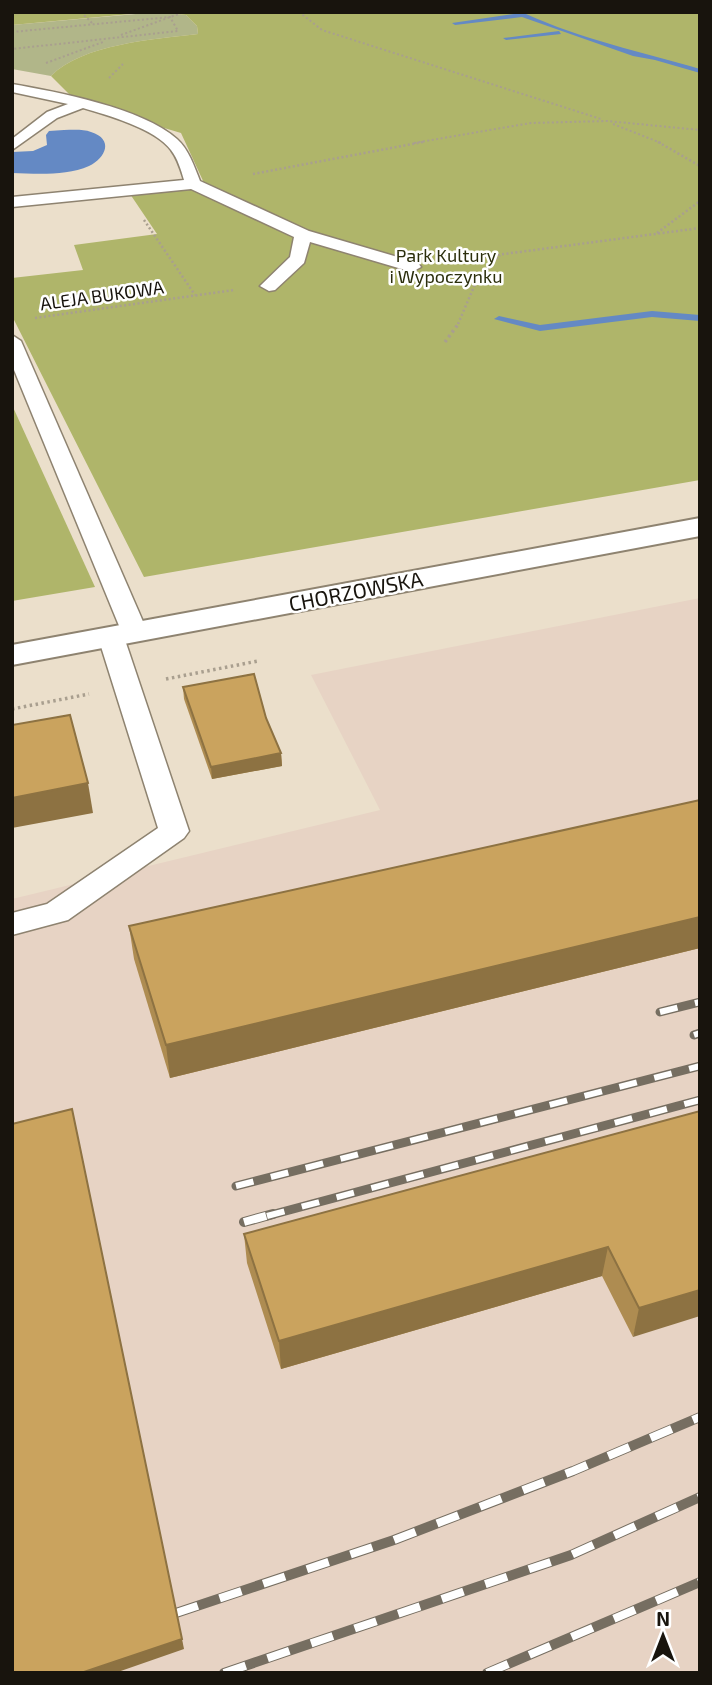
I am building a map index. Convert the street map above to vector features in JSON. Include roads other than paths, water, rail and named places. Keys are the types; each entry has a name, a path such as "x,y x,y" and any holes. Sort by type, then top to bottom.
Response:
{"main road":[{"name":"CHORZOWSKA","path":"12,655 700,527"}],"lane":[{"path":"12,89 80,104 138,124 168,138 181,152 193,184"},
{"path":"12,146 52,115 80,104"},
{"path":"12,202 193,184 303,235 412,267"},
{"path":"269,286 298,259 303,235"},
{"path":"12,341 123,635 147,742 174,831 57,912 12,924"}],"water":[{"path":"85,130 98,135 105,144 103,154 95,163 71,171 51,174 12,173 12,152 33,151 47,145 46,135 49,131"}],"waterway":[{"path":"514,12 523,15"},
{"path":"455,23 523,15"},
{"path":"523,15 635,55 656,58 700,71"},
{"path":"506,38 559,33"},
{"path":"499,319 540,328 652,314 700,318"}],"railway":[{"path":"660,1012 700,1002"},
{"path":"694,1035 700,1033"},
{"path":"236,1186 700,1066"},
{"path":"267,1216 700,1100"},
{"path":"244,1222 273,1214"},
{"path":"176,1613 394,1540 573,1471 700,1417"},
{"path":"224,1673 571,1555 700,1497"},
{"path":"487,1673 700,1582"}],"park label":[{"name":"Park Kultury i Wypoczynku","path":"446,266"}]}
